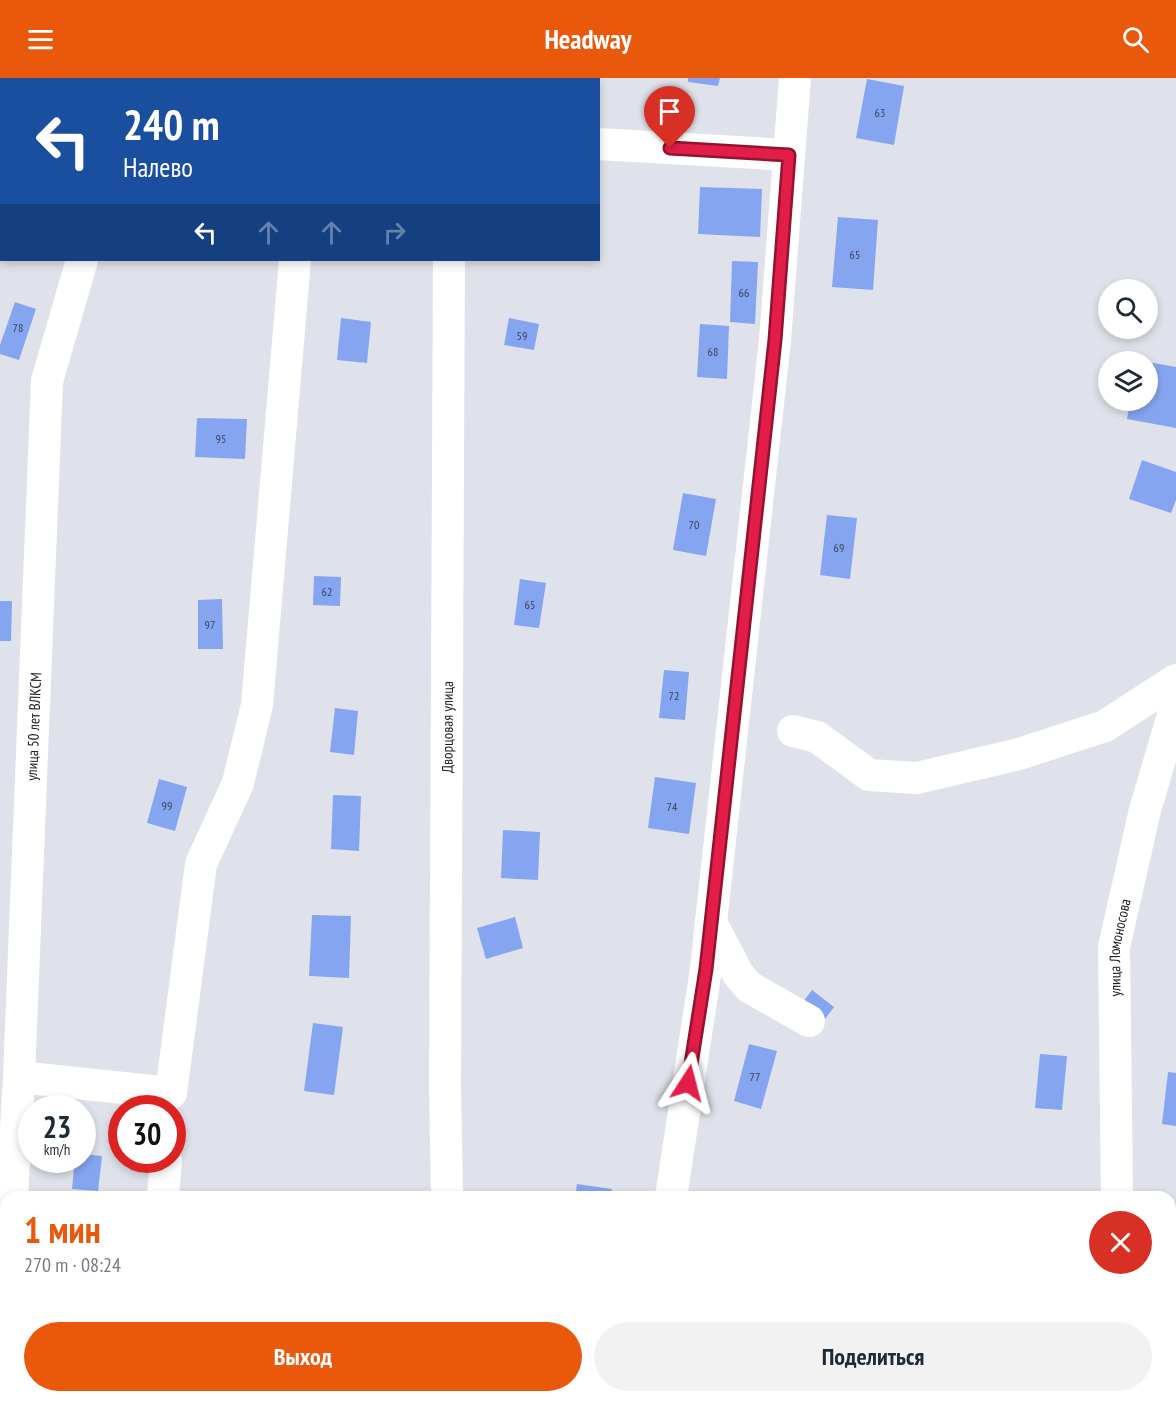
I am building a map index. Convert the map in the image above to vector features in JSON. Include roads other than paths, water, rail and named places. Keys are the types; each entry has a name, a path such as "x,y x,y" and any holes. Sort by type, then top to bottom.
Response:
{"street":[{"path":"672,1191 706,969 775,340 795,78"},
{"path":"600,144 789,155"},
{"name":"улица 50 лет ВЛКСМ","path":"12,1191 20,1077 47,381 82,261"},
{"path":"171,1095 201,864 238,783 257,705 295,261"},
{"name":"Дворцовая улица","path":"447,1191 449,261"},
{"path":"793,730 817,737 869,775 917,778 1019,754 1105,726 1176,680"},
{"name":"улица Ломоносова","path":"1117,1191 1114,947 1145,810 1176,705"},
{"path":"711,922 738,974 748,987 809,1021"},
{"path":"20,1077 132,1095"},
{"path":"163,1191 165,1173"}]}
